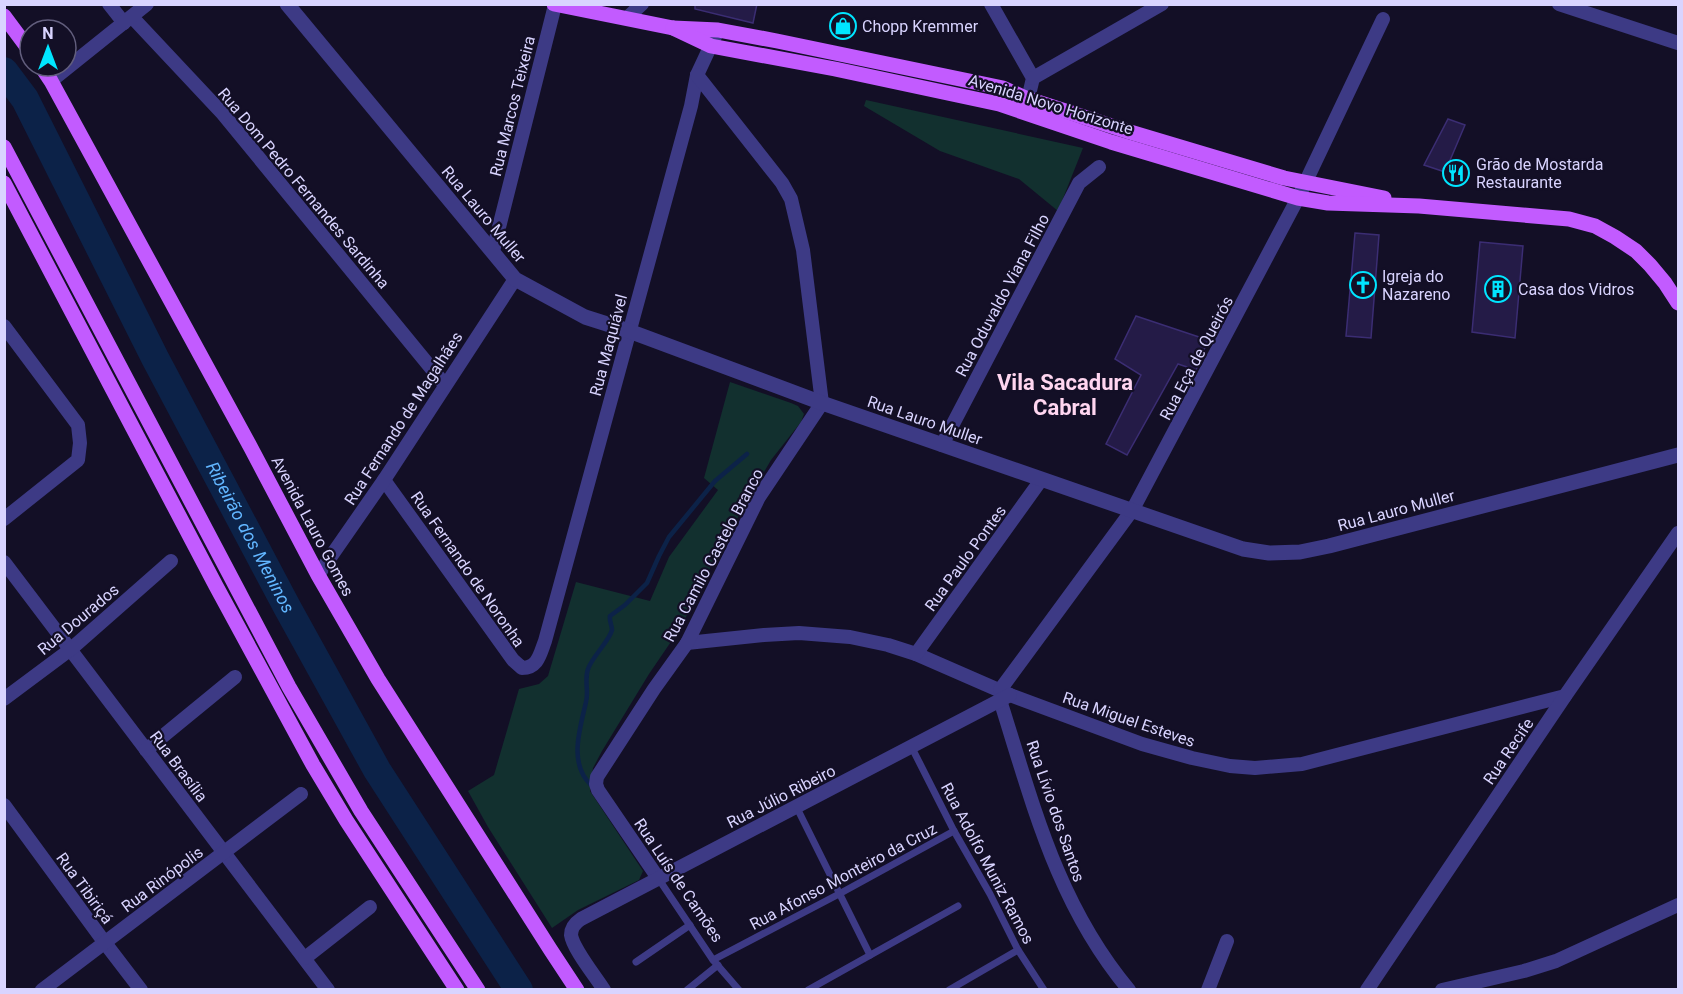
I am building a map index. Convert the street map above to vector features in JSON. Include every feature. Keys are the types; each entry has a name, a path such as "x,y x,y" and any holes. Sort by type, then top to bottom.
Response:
{"main road":[{"name":"Avenida Novo Horizonte","path":"554,5 673,28 717,30 788,43 1003,88 1028,99 1130,132 1284,178 1419,206"},
{"path":"4,16 18,35"},
{"name":"Avenida Novo Horizonte","path":"673,28 711,46 835,69 990,102 1111,142 1298,198 1328,203 1419,206 1569,219 1595,226 1636,251 1665,283 1678,303"},
{"name":"Avenida Lauro Gomes","path":"49,78 318,575 378,679 577,990"},
{"path":"4,147 289,687 361,811 478,990"},
{"path":"4,183 313,765 346,820 458,990"}],"street":[{"name":"Rua Dom Pedro Fernandes Sardinha","path":"110,4 223,114 445,385"},
{"path":"51,81 147,4"},
{"name":"Rua Lauro Muller","path":"287,4 515,279 585,317 1041,480 1133,509 1217,541 1243,549 1269,553 1300,552 1678,455"},
{"path":"627,18 642,4"},
{"path":"991,4 1033,78 1028,99"},
{"path":"1033,78 1162,4"},
{"path":"1559,4 1678,43"},
{"name":"Rua Marcos Teixeira","path":"492,251 554,5"},
{"name":"Rua Eça de Queirós","path":"1003,695 1133,509 1298,198 1383,19"},
{"name":"Rua Maquiável","path":"530,668 539,658 545,641 698,75 717,30"},
{"path":"698,75 782,183 791,199 803,250 822,403"},
{"name":"Rua Oduvaldo Viana Filho","path":"942,445 1079,183 1099,167"},
{"name":"Rua Fernando de Magalhães","path":"318,575 384,480 515,279"},
{"path":"4,326 78,426 80,443 78,460 4,519"},
{"name":"Rua Camilo Castelo Branco","path":"596,787 596,780 602,770 654,689 687,643 759,498 822,403"},
{"name":"Rua Fernando de Noronha","path":"384,480 501,646 519,667 530,668"},
{"name":"Rua Paulo Pontes","path":"916,654 1041,480"},
{"name":"Rua Recife","path":"1367,990 1678,533"},
{"name":"Rua Dourados","path":"4,699 71,649 171,561"},
{"name":"Rua Brasília","path":"4,562 328,990"},
{"name":"Rua Miguel Esteves","path":"687,643 799,633 850,637 888,645 916,654 1003,695 1142,744 1211,762 1255,768 1302,764 1565,696"},
{"path":"146,750 235,677"},
{"name":"Rua Júlio Ribeiro","path":"604,990 573,942 572,930 576,922 911,746 1003,695"},
{"name":"Rua Lívio dos Santos","path":"1003,695 1047,845 1064,887 1079,918 1100,952 1129,990"},
{"name":"Rua Luís de Camões","path":"596,787 658,878"},
{"name":"Rua Rinópolis","path":"42,990 301,794"},
{"name":"Rua Tibiriçá","path":"4,805 141,990"},
{"path":"1442,990 1524,971 1556,961 1678,905"},
{"path":"305,958 370,907"},
{"path":"1208,990 1227,941"}],"lane":[{"name":"Rua Adolfo Muniz Ramos","path":"911,746 1018,950 1044,990"},
{"path":"796,807 870,955"},
{"name":"Rua Afonso Monteiro da Cruz","path":"687,990 715,963 954,831"},
{"name":"Rua Luís de Camões","path":"658,878 715,963 739,990"},
{"path":"808,990 958,906"},
{"path":"636,962 690,925"},
{"path":"950,990 1018,950"}],"green space":[{"path":"866,100 1083,148 1058,211 1019,179 940,151 864,106"},
{"path":"730,382 798,406 804,414 801,422 771,460 718,552 681,627 649,674 593,768 590,791 643,871 639,880 578,910 552,928 468,791 494,775 519,689 539,684 548,676 576,582 650,601 669,557 718,490 704,478"}],"building":[{"path":"695,4 757,4 753,23 695,9"},
{"path":"1448,119 1465,125 1445,172 1424,165"},
{"name":"Igreja do Nazareno","path":"1355,233 1379,235 1371,338 1346,336"},
{"name":"Casa dos Vidros","path":"1480,242 1523,246 1515,338 1472,332"},
{"path":"1136,316 1208,340 1196,370 1178,364 1127,455 1106,444 1141,375 1115,359"}],"waterway":[{"name":"Ribeirão dos Meninos","path":"4,71 25,99 155,358 287,607 377,770 519,990"},
{"path":"591,785 580,767 579,734 587,698 587,673 590,664 611,634 610,616 647,583 669,537 715,481 747,454"}],"place":[{"name":"Chopp Kremmer","path":"843,26"},
{"name":"Grão de Mostarda Restaurante","path":"1456,173"},
{"name":"Igreja do Nazareno","path":"1363,285"},
{"name":"Casa dos Vidros","path":"1498,289"}],"district":[{"name":"Vila Sacadura Cabral","path":"1065,394"}]}
